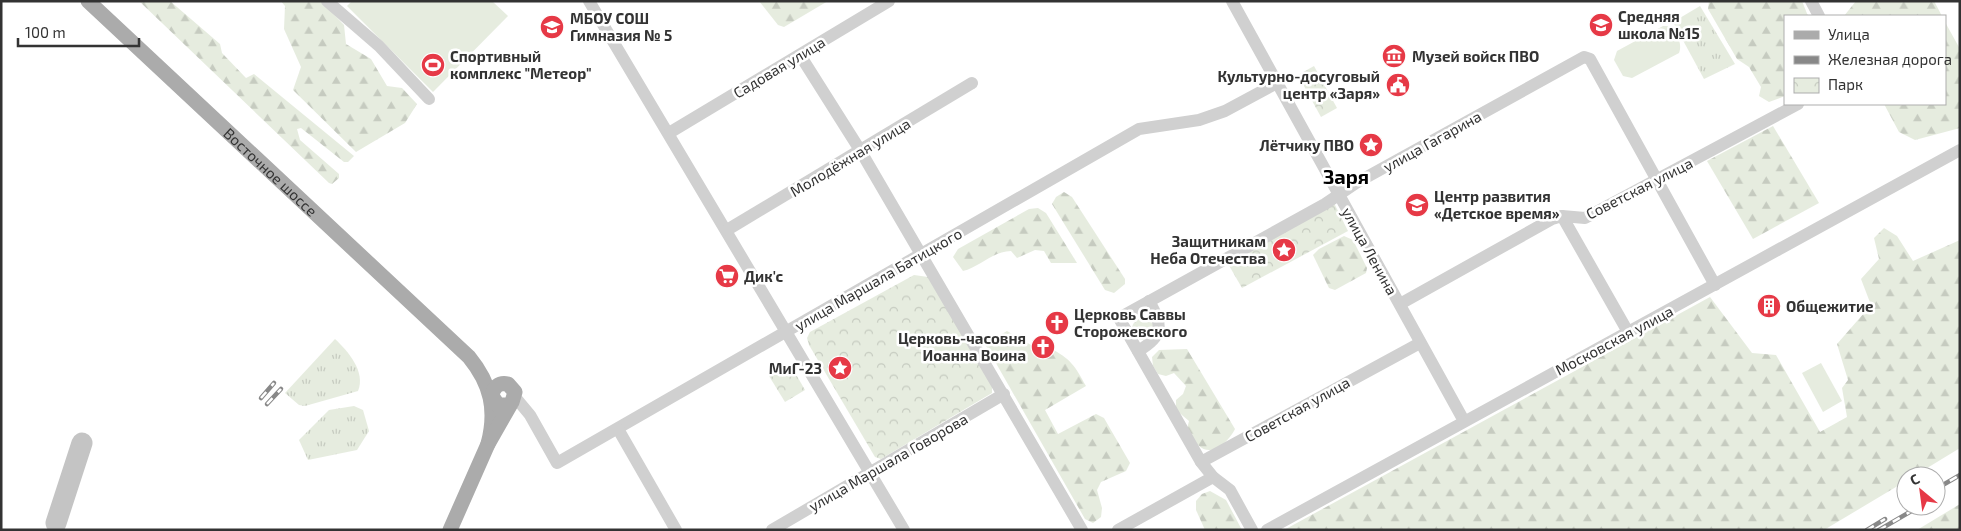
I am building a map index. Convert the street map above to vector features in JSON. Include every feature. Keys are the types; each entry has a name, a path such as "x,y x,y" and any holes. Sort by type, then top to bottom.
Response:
{"main road":[{"name":"Восточное шоссе","path":"88,1 513,395 488,444 450,530"},
{"name":"Восточное шоссе","path":"453,341 482,374 492,396 493,423 488,444"},
{"path":"492,396 493,388 503,383 513,395"}],"street":[{"path":"327,1 379,46 428,99"},
{"path":"589,1 904,530"},
{"name":"Садовая улица","path":"669,133 889,1"},
{"name":"улица Ленина","path":"1232,1 1464,421"},
{"path":"1811,1 1818,15"},
{"path":"800,55 922,254 1082,530"},
{"name":"улица Гагарина","path":"1138,352 1119,318 1584,57 1590,59 1656,180"},
{"name":"Молодёжная улица","path":"727,230 972,83"},
{"name":"улица Маршала Батицкого","path":"513,395 530,415 557,463 1139,129 1200,120 1225,111 1277,83"},
{"name":"Советская улица","path":"1562,216 1585,218 1796,105"},
{"name":"Московская улица","path":"1267,530 1960,150"},
{"path":"1656,180 1715,285"},
{"path":"1400,304 1562,216 1628,332"},
{"path":"1149,301 1157,316 1159,331 1152,343 1138,352 1201,462 1213,477 1230,490 1252,530"},
{"name":"Советская улица","path":"1201,462 1420,343"},
{"name":"улица Маршала Говорова","path":"772,530 1004,394"},
{"path":"618,429 676,530"},
{"path":"1118,530 1213,477"}],"green space":[{"path":"139,1 170,1 220,44 222,53 246,78 254,74 354,156 348,162 344,162 301,128 297,129 300,140 339,174 339,178 332,184 329,183"},
{"path":"281,1 321,1 344,25 346,44 371,59 387,86 402,88 417,104 405,123 356,152 293,90 301,67 284,29 285,6"},
{"name":"Спортивный комплекс \"Метеор\"","path":"352,1 492,1 508,16 433,92 347,6"},
{"path":"759,1 828,1 784,27 778,25"},
{"path":"1709,1 1802,1 1808,15 1784,15 1784,96 1769,102 1759,96 1761,87 1749,67 1737,59 1708,9"},
{"path":"1856,1 1934,1 1941,15 1845,15"},
{"path":"1700,6 1735,64 1704,79 1673,22"},
{"path":"1946,24 1960,49 1960,128 1915,140 1899,132 1885,105 1946,105"},
{"path":"1663,26 1668,26 1674,31 1680,45 1679,53 1632,78 1623,76 1614,60 1617,51"},
{"path":"1314,66 1337,108 1321,117 1298,75"},
{"path":"1773,126 1819,203 1753,239 1707,161"},
{"path":"1064,192 1072,197 1125,279 1125,284 1114,293 1105,290 1052,204 1056,197"},
{"path":"1334,203 1348,231 1242,288 1227,262"},
{"path":"1038,208 1046,213 1077,263 1051,263 1044,251 1035,250 1017,258 1011,251 992,256 963,271 953,257 958,249 1029,209"},
{"path":"1884,228 1897,236 1913,261 1960,240 1960,448 1930,466 1896,466 1896,487 1824,530 1284,530 1710,297 1752,353 1776,355 1820,432 1847,417 1842,388 1848,380 1837,344 1871,305 1861,279 1879,259 1874,238"},
{"path":"1344,236 1353,240 1367,268 1366,273 1335,290 1329,288 1313,255 1319,249"},
{"path":"914,275 928,277 992,384 992,393 881,459 875,457 809,345 807,338 810,332"},
{"path":"1143,318 1153,325 1154,329 1147,339 1143,340 1133,333 1132,329 1139,319"},
{"path":"1007,331 1031,345 1039,353 1050,348 1063,356 1075,368 1086,386 1045,410 1058,434 1096,414 1104,418 1130,463 1126,471 1101,482 1097,490 1102,508 1101,517 1093,523 1085,519 985,344"},
{"path":"335,339 350,356 358,369 360,384 358,391 305,406 299,405 285,393"},
{"path":"1187,349 1235,429 1229,439 1220,447 1214,449 1203,449 1198,445 1187,429 1189,421 1176,410 1176,400 1183,394 1186,386 1174,373 1166,376 1158,374 1153,366 1152,357 1159,350"},
{"path":"1821,363 1842,401 1823,412 1802,373"},
{"path":"790,364 805,390 785,402 769,376"},
{"path":"354,406 363,410 369,431 357,450 308,460 299,440 329,410"},
{"path":"1210,491 1226,500 1242,530 1205,530 1196,510 1196,501 1202,494"},
{"path":"1960,504 1960,530 1917,530 1940,516 1946,516 1946,512"}],"taxiway":[{"path":"56,523 82,443"}],"railway":[{"path":"261,398 274,383"},
{"path":"267,404 281,389"},
{"path":"1946,483 1960,475"},
{"path":"1879,530 1903,516"},
{"path":"1867,530 1885,519"}],"place":[{"name":"Средняя школа №15","path":"1601,25"},
{"name":"МБОУ СОШ Гимназия № 5","path":"552,27"},
{"name":"Музей войск ПВО","path":"1394,56"},
{"name":"Спортивный комплекс \"Метеор\"","path":"433,65"},
{"name":"Культурно-досуговый центр «Заря»","path":"1398,85"},
{"name":"Лётчику ПВО","path":"1371,145"},
{"name":"Центр развития «Детское время»","path":"1417,205"},
{"name":"Защитникам Неба Отечества","path":"1284,250"},
{"name":"Дик'с","path":"727,276"},
{"name":"Общежитие","path":"1769,306"},
{"name":"Церковь Саввы Сторожевского","path":"1057,323"},
{"name":"Церковь-часовня Иоанна Воина","path":"1043,347"},
{"name":"МиГ-23","path":"840,368"}],"district":[{"name":"Заря","path":"1346,176"}]}
